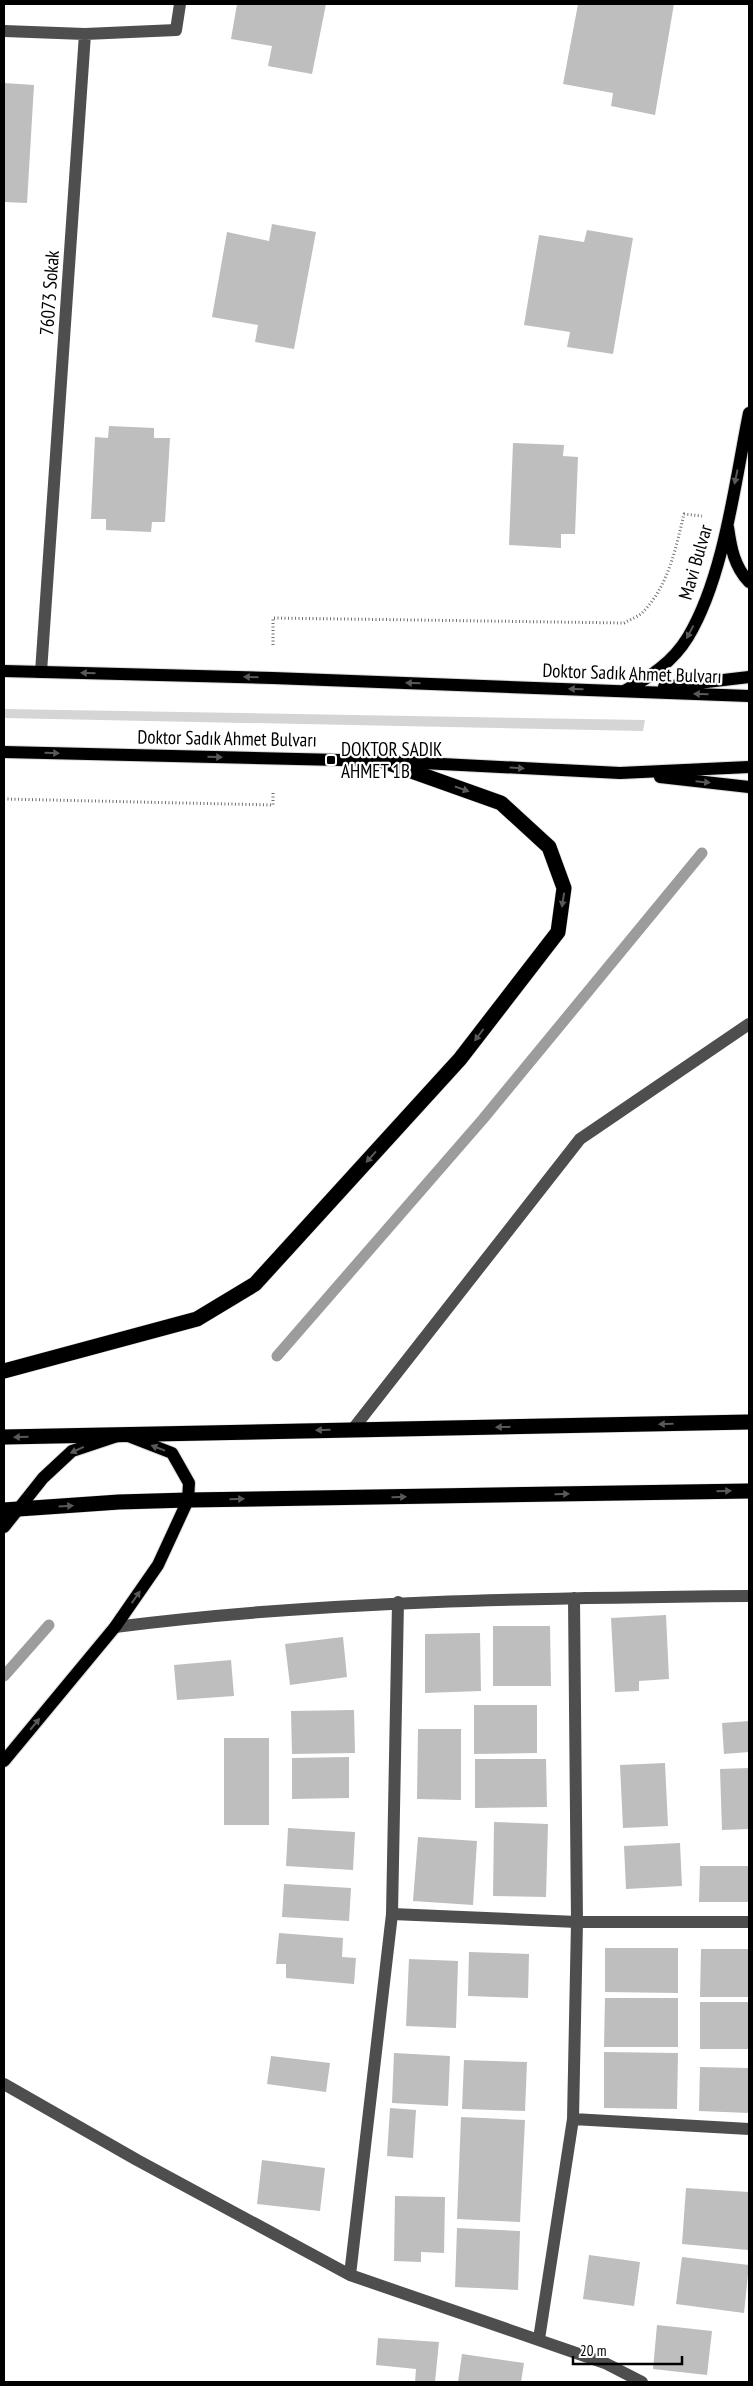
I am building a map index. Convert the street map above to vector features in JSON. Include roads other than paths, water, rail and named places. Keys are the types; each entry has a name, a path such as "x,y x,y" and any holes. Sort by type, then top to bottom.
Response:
{"highway":[{"path":"4,1371 197,1319 255,1284 460,1060 558,932 564,888 548,847 502,802 383,761"},
{"path":"4,1437 749,1422"},
{"path":"11,1509 188,1500 749,1491"}],"main road":[{"name":"Mavi Bulvar","path":"624,691 650,677 670,660 687,638 714,577 749,412"},
{"path":"727,519 735,560 742,574 749,582"},
{"name":"Doktor Sadık Ahmet Bulvarı","path":"4,671 749,696"},
{"path":"624,691 749,677"},
{"name":"Doktor Sadık Ahmet Bulvarı","path":"4,752 383,761 620,773 749,767"},
{"path":"620,773 749,787"},
{"path":"4,1527 11,1509 72,1451 122,1434 172,1453 189,1482 188,1500 158,1565 115,1627 4,1761"}],"street":[{"path":"4,30 85,34 176,30 180,4"},
{"name":"76073 Sokak","path":"41,672 85,34"},
{"path":"353,1429 580,1139 749,1024"},
{"path":"115,1627 398,1602 749,1596"},
{"path":"539,2339 573,2119 577,1922 574,1598"},
{"path":"350,2274 392,1914 398,1602"},
{"path":"392,1914 577,1922 749,1922"},
{"path":"4,2084 137,2160 350,2274 605,2363 642,2382"},
{"path":"573,2119 749,2129"}],"waterway":[{"path":"277,1356 483,1119 702,853"},
{"path":"4,1676 49,1625"}],"place":[{"name":"DOKTOR SADIK AHMET 1B","path":"331,760"}]}
